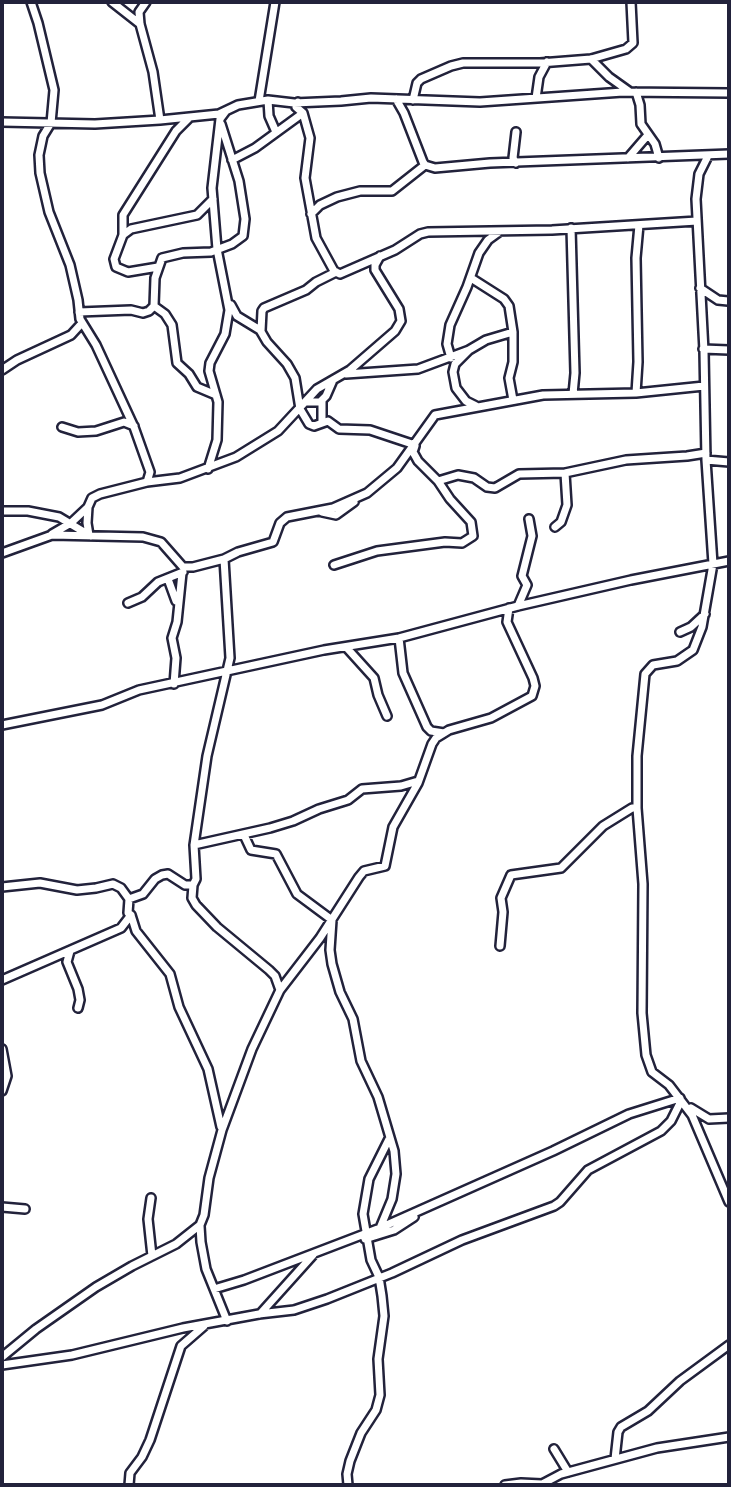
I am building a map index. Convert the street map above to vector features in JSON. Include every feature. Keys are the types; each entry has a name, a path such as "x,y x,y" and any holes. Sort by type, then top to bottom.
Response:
{"street":[{"path":"30,2 52,78 54,98 51,123 40,144 39,168 49,212 70,265 82,323 96,345 134,427 149,472 159,481"},
{"path":"112,2 140,23"},
{"path":"146,2 139,12 140,23 153,72 160,120"},
{"path":"275,2 263,101 276,132"},
{"path":"413,100 417,83 421,79 452,66 591,59 626,49 631,45 633,36 631,2"},
{"path":"591,59 609,77 634,92 640,105 640,124 659,158"},
{"path":"536,98 539,77 548,62"},
{"path":"2,122 95,124 189,118 219,114 238,105 263,101 341,101 371,97 472,102 634,92 729,93"},
{"path":"396,99 425,165"},
{"path":"298,102 296,107 303,113 310,138 305,178 311,214 319,247 336,272"},
{"path":"208,469 217,440 216,395 209,371 210,363 225,334 229,310 217,249 212,175 220,119 226,111"},
{"path":"232,160 303,113"},
{"path":"158,267 128,272 118,270 114,259 123,235 123,215 176,131 189,118"},
{"path":"79,312 149,311 154,306 153,290 160,260 217,249 240,239 245,232 242,195 220,119"},
{"path":"516,132 513,158 516,163"},
{"path":"628,158 648,136"},
{"path":"425,165 440,169 729,154"},
{"path":"708,156 697,184 697,221 713,564 705,614 696,643 689,654 653,666 645,674 637,757 637,808 643,884 642,1013 646,1055 652,1072 697,1113 709,1119 729,1118"},
{"path":"311,214 325,202 337,197 360,191 393,191 425,165"},
{"path":"123,235 131,229 197,215 213,199"},
{"path":"261,331 264,308 306,290 336,272 346,273 395,250 423,233 499,232 697,221"},
{"path":"636,393 636,258 639,225"},
{"path":"571,228 575,373 573,394"},
{"path":"451,358 447,348 447,336 479,253 488,240 499,232"},
{"path":"2,553 52,535 71,523 88,507 92,498 100,494 147,482 180,478 208,469 236,457 278,431 317,389 341,375 395,331 401,321 399,309 375,270 380,256"},
{"path":"471,278 506,302 511,313 513,362 509,378 513,400"},
{"path":"700,288 718,300 728,302"},
{"path":"228,299 237,316 261,331 293,373 309,424 314,426 328,421 339,429 379,432 415,445"},
{"path":"154,306 165,314 172,325 177,363 197,387 216,395"},
{"path":"2,370 17,360 71,335 82,323"},
{"path":"477,407 461,397 456,388 453,372 457,360 493,337 513,332"},
{"path":"704,349 729,350"},
{"path":"341,375 418,369 469,351"},
{"path":"322,423 322,401 333,379"},
{"path":"52,535 143,537 156,540 165,546 185,569 275,541 280,523 287,517 321,511 358,497 377,486 415,445 435,415 513,400 704,386"},
{"path":"302,405 322,401"},
{"path":"62,427 78,432 90,432 124,422 134,427"},
{"path":"334,565 387,548 462,542 471,538 474,533 471,522 418,461 413,452 415,445"},
{"path":"438,481 458,475 474,478 488,487 495,488 519,474 565,472 626,460 706,456 729,462"},
{"path":"147,482 149,472"},
{"path":"555,527 561,522 567,505 565,472"},
{"path":"88,507 90,535"},
{"path":"2,511 47,514 71,523 90,535"},
{"path":"518,606 527,585 522,576 532,536 529,519"},
{"path":"224,559 230,657 207,756 194,845 197,875 192,898 217,927 275,976 280,990"},
{"path":"2,725 102,705 139,690 399,638 509,608 729,561"},
{"path":"128,603 142,597 153,584 193,567"},
{"path":"174,684 176,658 172,638 177,622 182,573"},
{"path":"168,579 178,605"},
{"path":"227,1321 203,1257 200,1225 222,1130 252,1049 280,990 314,947 359,877 364,871 385,866 393,827 419,781 429,749 436,738 491,718 532,696 535,686 533,678 507,622 509,608"},
{"path":"680,632 691,627 705,614"},
{"path":"399,638 403,673 427,727 431,731 444,733"},
{"path":"346,647 374,678 387,716"},
{"path":"230,657 239,668"},
{"path":"194,845 293,821 348,800 362,789 401,786 419,781"},
{"path":"500,946 503,912 501,898 511,875 561,868 603,826 637,808"},
{"path":"244,835 251,850 276,854 299,897 332,920"},
{"path":"129,899 143,894 155,879 162,875 168,874 185,885 193,885"},
{"path":"2,887 40,883 77,890 113,884 121,888 129,899 128,913 136,930 170,974 178,1007 208,1069 222,1130"},
{"path":"2,978 121,928 131,915"},
{"path":"332,920 332,964 340,992 353,1019 361,1061 379,1102 394,1151 396,1174 390,1206 378,1229"},
{"path":"121,928 136,930"},
{"path":"71,950 67,962 78,989 78,1008"},
{"path":"2,1049 7,1076 2,1091"},
{"path":"680,1099 701,1132 729,1202"},
{"path":"368,1236 378,1229 564,1146 614,1120 680,1099"},
{"path":"2,1365 72,1355 207,1324 294,1310 379,1277 463,1240 561,1202 588,1170 661,1131 671,1121 680,1099"},
{"path":"348,1485 350,1461 361,1433 376,1410 380,1395 377,1359 384,1316 379,1277 373,1268 364,1222 364,1203 369,1179 389,1139"},
{"path":"151,1198 148,1219 152,1256"},
{"path":"2,1207 25,1209"},
{"path":"214,1289 344,1242 394,1230 423,1210"},
{"path":"364,1222 378,1229"},
{"path":"2,1357 36,1329 96,1287 181,1241 200,1225"},
{"path":"259,1314 316,1252"},
{"path":"129,1485 130,1473 150,1440 181,1346 207,1324"},
{"path":"615,1459 621,1427 648,1411 680,1381 729,1345"},
{"path":"505,1485 547,1483 561,1474 657,1448 729,1437"},
{"path":"554,1449 568,1472"}]}
